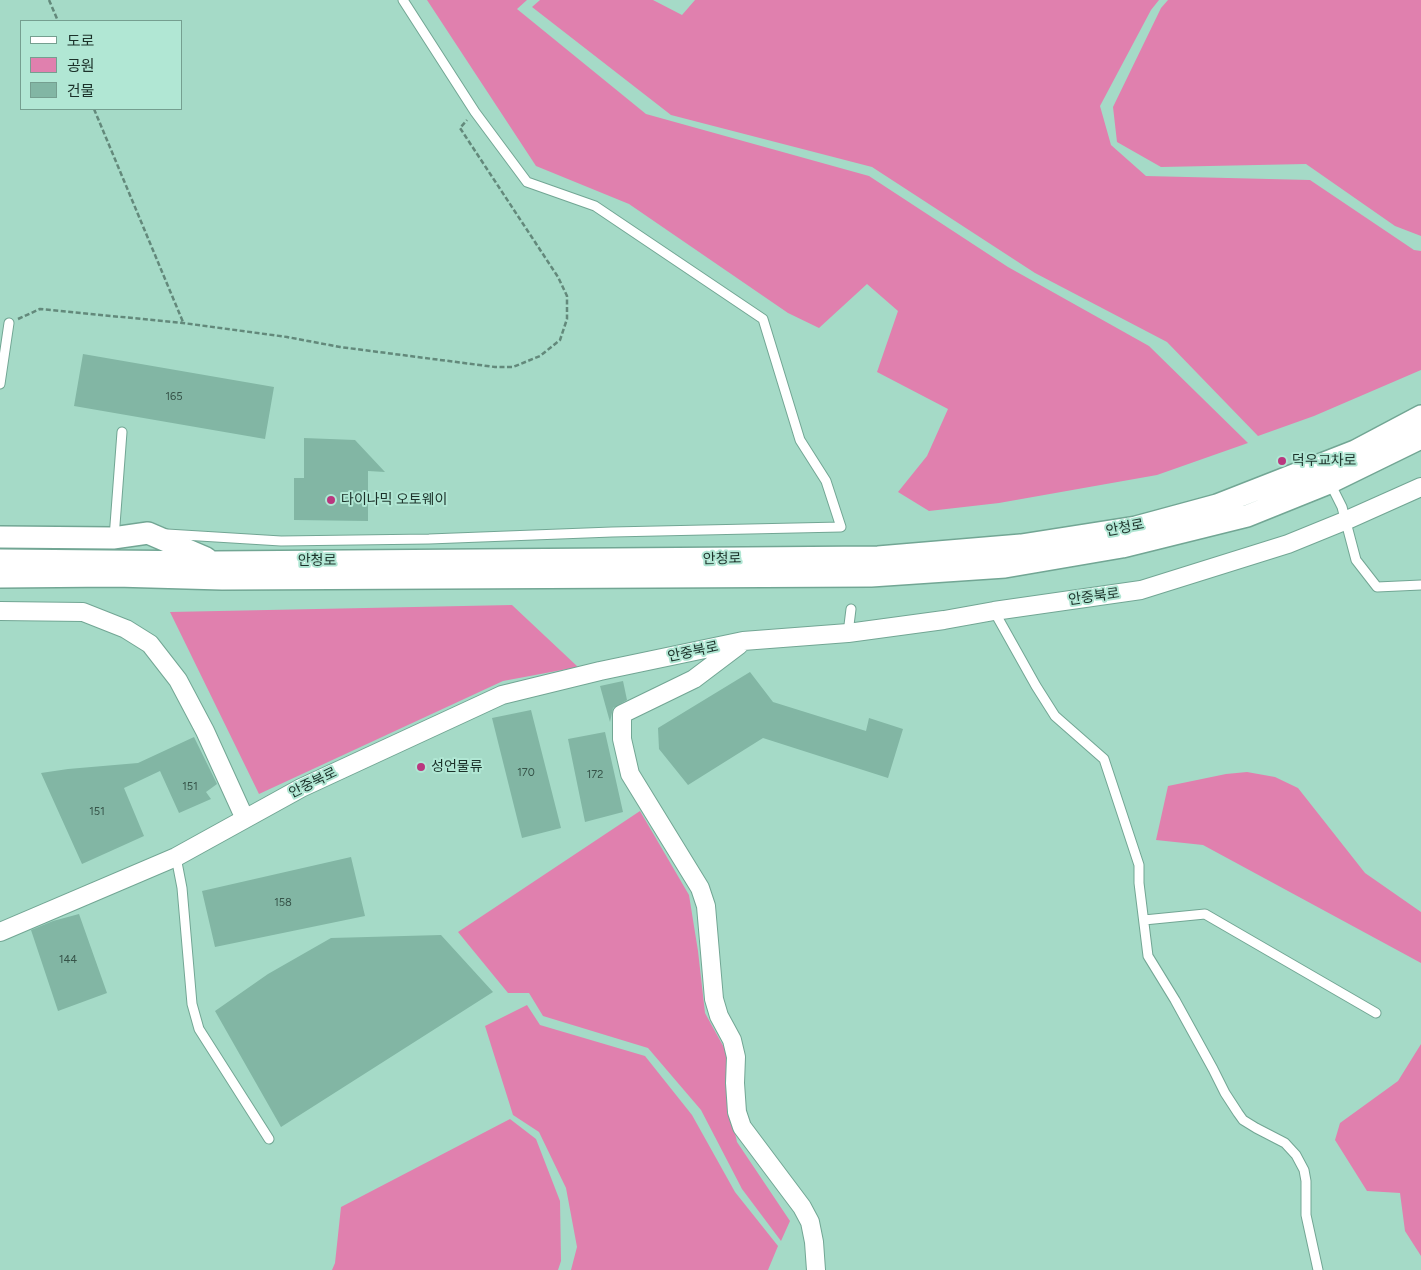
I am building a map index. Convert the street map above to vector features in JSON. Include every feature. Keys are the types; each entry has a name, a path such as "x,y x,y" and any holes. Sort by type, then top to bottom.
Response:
{"street":[{"name":"안청로","path":"0,577 116,576 232,579 871,576 1004,567 1122,547 1247,516 1327,473 1355,451 1421,416"},
{"name":"안청로","path":"0,560 214,562 878,557 1011,546 1136,527 1327,473 1421,438"},
{"name":"안중북로","path":"0,932 176,858 302,788 502,695 600,671 743,641 848,633 1141,590 1288,544 1347,520 1421,486"},
{"path":"0,537 114,538 148,533 214,562"},
{"path":"0,611 83,612 126,629 150,644 178,680 205,731 245,819"},
{"path":"743,641 694,679 622,714 622,738 630,774 700,888 706,906 714,1000 719,1016 732,1040 736,1056 737,1112 742,1127 802,1207 810,1222 816,1270"}],"lane":[{"path":"148,533 281,541 428,539 612,532 841,527 826,480 800,440 763,319 595,206 527,182 475,112 403,0"},
{"path":"0,384 9,323"},
{"path":"114,538 122,432"},
{"path":"1327,473 1347,520 1356,560 1377,587 1421,585"},
{"path":"848,633 851,610"},
{"path":"994,611 1055,716 1104,759 1139,865 1139,883 1148,956 1175,1000 1225,1093 1243,1120 1285,1143 1296,1155 1304,1170 1306,1181 1306,1215 1318,1270"},
{"path":"176,858 182,888 192,1004 200,1029 268,1139"},
{"path":"1144,920 1205,914 1376,1013"}],"path":[{"path":"49,0 58,20"},
{"path":"94,110 183,323"},
{"path":"9,323 40,309 183,323 494,368 513,367 540,356 560,340 567,319 567,296 558,276 460,128 475,112"}],"green space":[{"path":"427,0 527,0 517,9 646,114 869,176 1008,267 1149,346 1248,443 1157,475 999,503 929,511 898,492 927,456 948,409 877,372 898,311 867,284 819,328 788,313 629,204 536,166"},
{"path":"540,0 653,0 682,15 695,0 1159,0 1151,10 1100,106 1111,145 1146,176 1310,180 1414,250 1421,251 1421,370 1314,416 1258,436 1167,342 1035,273 872,167 671,115 532,7"},
{"path":"1168,0 1421,0 1421,236 1395,226 1306,164 1161,167 1117,142 1113,107 1161,8"},
{"path":"512,605 578,667 503,681 259,794 170,612"},
{"path":"1247,772 1275,777 1298,788 1365,873 1421,912 1421,963 1203,845 1156,840 1168,786 1226,774"},
{"path":"640,811 689,895 705,1013 727,1053 727,1097 737,1142 790,1221 781,1241 742,1189 701,1110 648,1048 543,1016 529,993 508,993 458,932"},
{"path":"527,1005 540,1025 645,1056 692,1115 735,1192 778,1246 768,1270 571,1270 577,1247 566,1188 539,1132 513,1115 485,1026"},
{"path":"1421,1044 1421,1256 1405,1231 1400,1193 1367,1191 1335,1140 1340,1123 1398,1081"},
{"path":"510,1119 536,1139 560,1201 561,1261 558,1270 332,1270 335,1263 341,1207"}],"building":[{"path":"83,354 274,387 265,439 74,406"},
{"path":"304,438 355,440 385,472 368,471 368,521 294,520 294,478 304,478"},
{"path":"750,672 773,702 866,731 869,718 903,729 888,778 763,738 688,785 659,749 658,728"},
{"path":"623,681 627,700 613,708 610,722 600,686"},
{"path":"531,710 561,828 522,838 492,718"},
{"path":"605,732 623,812 585,822 568,739"},
{"path":"194,737 217,784 206,792 211,799 179,813 160,771 124,788 144,836 82,864 41,773 138,763"},
{"path":"351,857 365,916 215,947 202,891"},
{"path":"79,914 107,993 58,1011 31,930 53,921"},
{"path":"441,935 493,992 281,1127 215,1011 268,974 331,938"}],"place":[{"name":"덕우교차로","path":"1282,461"},
{"name":"다이나믹 오토웨이","path":"331,500"},
{"name":"성언물류","path":"421,767"}]}
